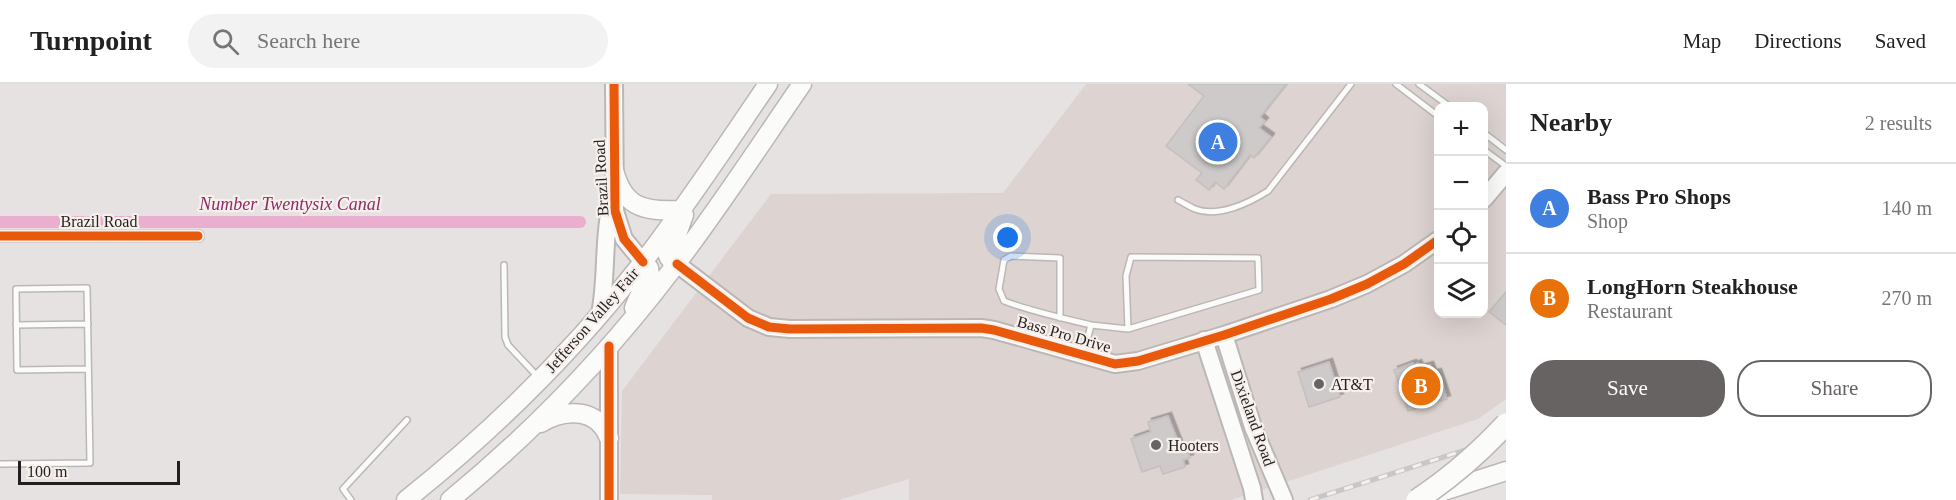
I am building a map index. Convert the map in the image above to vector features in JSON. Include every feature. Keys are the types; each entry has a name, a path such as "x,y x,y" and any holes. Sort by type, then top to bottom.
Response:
{"highway":[{"path":"1416,500 1430,492 1506,424"}],"main road":[{"name":"Jefferson Valley Fair","path":"406,500 482,436 540,379 600,314 643,262 681,210 768,84"},
{"path":"450,500 524,434 590,368 625,328 677,264 802,84"},
{"path":"613,166 620,190 633,203 652,210 681,210"},
{"path":"677,264 669,258 667,253 676,237 692,194"},
{"path":"625,328 650,276 649,268 643,262"},
{"path":"524,434 545,420 569,413 592,418 602,425 609,438"},
{"path":"1416,500 1506,471"}],"street":[{"name":"Brazil Road","path":"614,84 613,197 616,219 624,239 643,262"},
{"path":"1488,195 1506,173"},
{"path":"600,314 613,197"},
{"name":"Brazil Road","path":"0,236 198,236"},
{"name":"Bass Pro Drive","path":"677,264 748,318 769,327 790,329 981,328 1115,364 1123,364 1224,335 1331,299 1367,284 1404,264 1434,243"},
{"name":"Dixieland Road","path":"1224,335 1253,427 1284,500"},
{"name":"Dixieland Road","path":"1204,340 1254,500"},
{"path":"609,346 609,500"}],"lane":[{"path":"1178,200 1196,210 1210,212 1240,205 1268,191 1351,84"},
{"path":"1396,84 1434,113"},
{"path":"1419,84 1444,102"},
{"path":"1488,136 1506,150"},
{"path":"1488,153 1506,166"},
{"path":"1060,318 1060,258 1011,256 1005,260 999,289 1004,302 1060,318 1091,325 1128,329 1259,290 1258,258 1131,257 1126,276 1128,329"},
{"path":"504,265 505,337 508,345 540,379"},
{"path":"0,464 90,463 87,288 16,288 17,370 88,369"},
{"path":"16,325 88,324"},
{"path":"1084,354 1091,325"},
{"path":"351,500 343,489 407,420"}],"shaded area":[{"path":"1086,84 1506,84 1506,399 1478,419 1231,500 909,500 909,479 839,500 712,500 712,495 620,494 622,391 771,194 1003,193"}],"building":[{"path":"1188,84 1286,84 1260,117 1265,121 1259,128 1271,137 1254,158 1250,155 1224,189 1215,182 1209,190 1196,180 1202,173 1166,146 1204,96"},
{"path":"1506,292 1506,325 1489,312"},
{"name":"AT&T","path":"1329,362 1340,397 1309,407 1298,372"},
{"path":"1413,363 1414,365 1418,363 1420,368 1430,365 1433,373 1438,372 1447,399 1408,411 1394,370"},
{"name":"Hooters","path":"1168,416 1182,452 1187,450 1190,458 1183,460 1185,467 1163,474 1160,466 1142,472 1131,439 1151,432 1148,422"}],"waterway":[{"name":"Number Twentysix Canal","path":"0,222 580,222"}],"railway":[{"path":"1310,500 1506,437"}],"cycle path":[{"path":"614,84 615,211 624,239 643,262"},
{"path":"0,236 198,236"},
{"path":"677,264 748,318 769,327 790,329 981,328 1115,364 1138,361 1331,299 1367,284 1404,264 1434,243"},
{"path":"609,346 609,500"}],"place":[{"name":"Bass Pro Shops","path":"1218,142"},
{"name":"AT&T","path":"1319,384"},
{"name":"LongHorn Steakhouse","path":"1421,386"},
{"name":"Hooters","path":"1156,445"}]}
